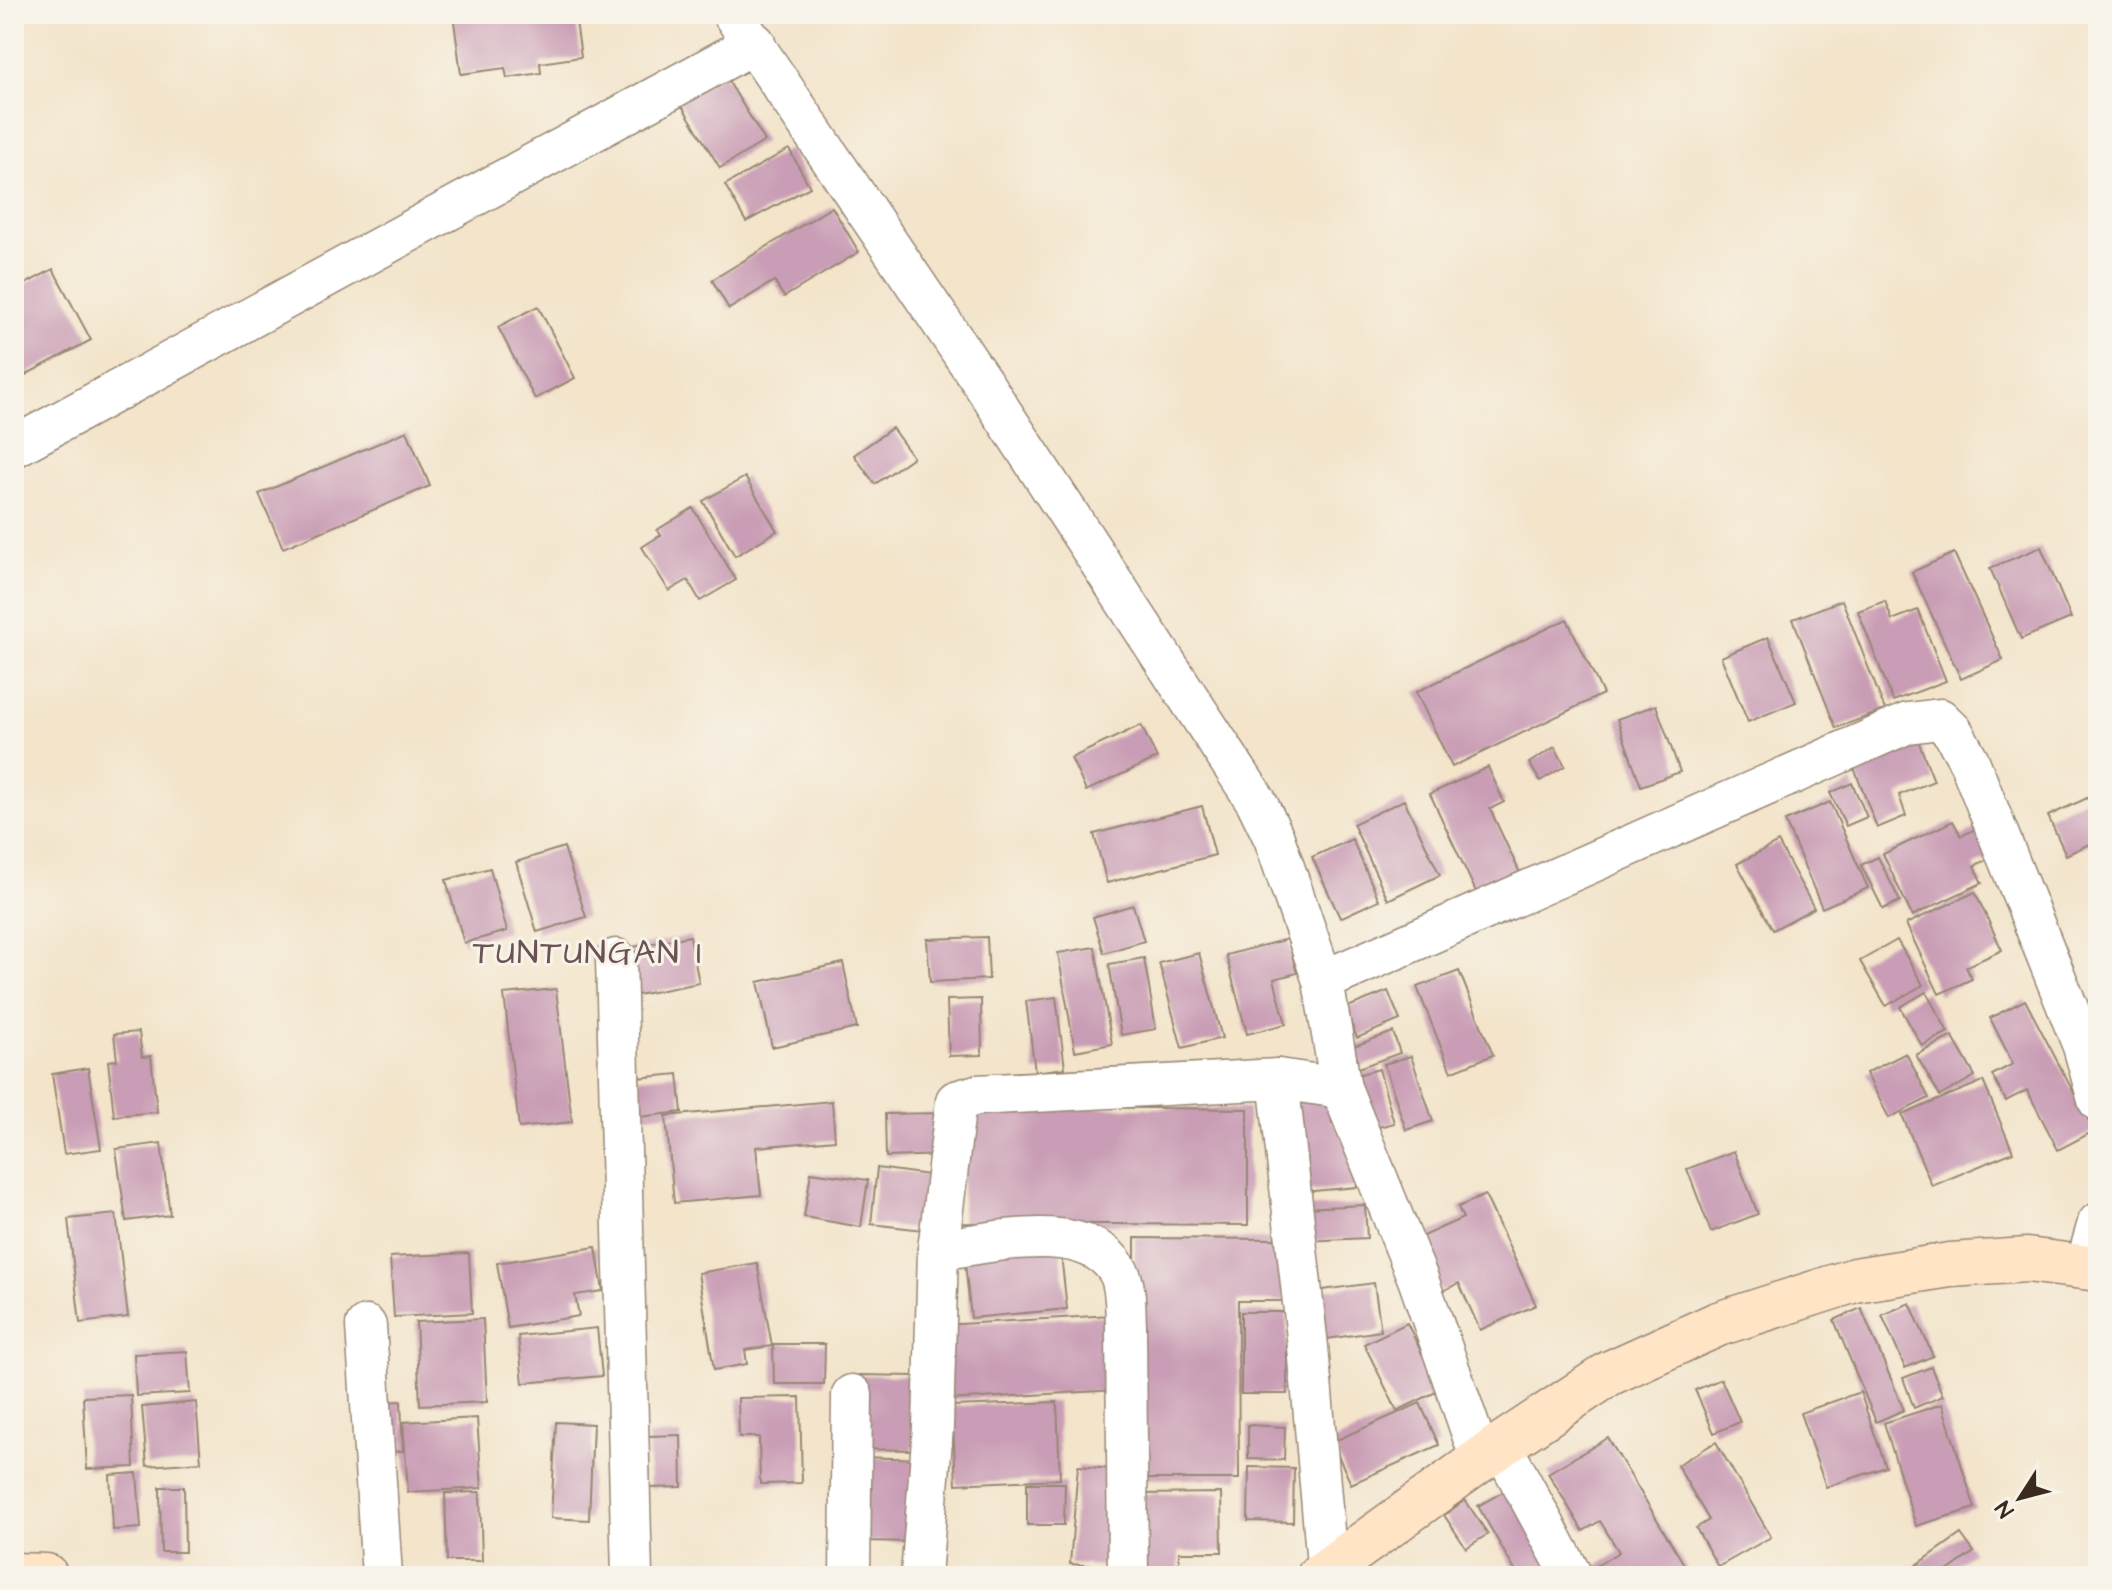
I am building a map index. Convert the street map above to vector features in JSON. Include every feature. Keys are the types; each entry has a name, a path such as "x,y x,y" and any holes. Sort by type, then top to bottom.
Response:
{"street":[{"path":"14,447 744,28 1256,801 1274,838 1323,981 1341,1088 1418,1279 1491,1452 1572,1576"},
{"path":"1323,981 1908,723 1940,719 1953,732 1969,761 2083,1046 2098,1100"},
{"path":"616,959 632,1576"},
{"path":"921,1576 933,1427 938,1250 956,1101 977,1095 1278,1079 1341,1088"},
{"path":"1278,1079 1308,1347 1324,1575"},
{"path":"1324,1575 1491,1452 1610,1373 1718,1324 1855,1280 1950,1265 2027,1260 2092,1267 2098,1223"},
{"path":"938,1250 1035,1238 1075,1239 1104,1256 1118,1271 1124,1289 1126,1326 1128,1576"},
{"path":"366,1326 382,1576"},
{"path":"850,1576 852,1395"},
{"path":"14,1575 46,1576"}],"building":[{"path":"453,14 575,14 581,57 540,63 541,73 507,78 505,68 461,74"},
{"path":"724,74 765,141 720,168 679,101"},
{"path":"789,149 810,187 746,222 725,185"},
{"path":"832,207 859,252 784,297 774,281 729,309 712,280"},
{"path":"53,269 91,340 14,381 14,290"},
{"path":"538,306 575,378 535,399 498,327"},
{"path":"892,428 913,457 875,484 854,455"},
{"path":"407,431 430,486 283,548 259,494"},
{"path":"745,477 777,531 735,556 703,501"},
{"path":"693,508 736,580 700,601 688,580 669,591 642,547 661,535 657,530"},
{"path":"2041,547 2071,618 2021,639 1990,568"},
{"path":"1954,553 2003,660 1961,679 1912,572"},
{"path":"1842,600 1885,710 1836,728 1793,619"},
{"path":"1885,601 1892,620 1918,610 1946,681 1893,701 1858,611"},
{"path":"1567,619 1603,694 1452,767 1416,692"},
{"path":"1768,637 1796,702 1748,722 1721,657"},
{"path":"1656,705 1680,772 1641,786 1617,719"},
{"path":"1141,725 1157,758 1086,791 1071,758"},
{"path":"1916,735 1934,781 1899,795 1906,816 1877,828 1851,760"},
{"path":"1555,747 1565,766 1540,781 1529,763"},
{"path":"1488,767 1504,802 1490,809 1520,873 1477,894 1430,794"},
{"path":"1852,783 1867,817 1846,826 1830,793"},
{"path":"2098,793 2098,840 2066,855 2048,816"},
{"path":"1404,800 1440,875 1388,900 1353,824"},
{"path":"1830,802 1868,888 1822,908 1785,821"},
{"path":"1202,806 1215,855 1107,883 1094,834"},
{"path":"1953,821 1961,836 1982,826 1996,855 1974,866 1982,883 1912,916 1883,854"},
{"path":"1352,839 1379,900 1340,918 1312,857"},
{"path":"1778,842 1814,908 1773,930 1737,864"},
{"path":"564,847 586,917 537,932 516,862"},
{"path":"1878,857 1900,901 1883,909 1861,865"},
{"path":"490,868 507,931 464,943 446,880"},
{"path":"1975,892 2002,950 1966,967 1972,979 1939,994 1906,924"},
{"path":"1133,905 1144,941 1104,953 1093,917"},
{"path":"690,936 699,983 632,996 623,949"},
{"path":"987,937 989,979 930,982 927,939"},
{"path":"1288,939 1297,973 1274,979 1286,1024 1247,1034 1226,955"},
{"path":"1897,940 1923,985 1886,1006 1860,961"},
{"path":"1095,947 1112,1044 1075,1051 1058,953"},
{"path":"1199,953 1222,1038 1182,1048 1159,963"},
{"path":"1144,958 1156,1029 1121,1035 1109,964"},
{"path":"843,963 857,1028 772,1047 758,982"},
{"path":"1459,971 1493,1055 1451,1072 1417,987"},
{"path":"556,989 572,1122 519,1128 504,994"},
{"path":"1388,991 1400,1020 1357,1038 1345,1008"},
{"path":"1926,992 1948,1032 1922,1046 1900,1007"},
{"path":"1056,997 1065,1068 1035,1072 1026,1001"},
{"path":"981,999 982,1055 949,1056 947,1000"},
{"path":"2025,1000 2094,1131 2058,1150 2027,1090 2006,1101 1992,1075 2013,1064 1990,1018"},
{"path":"139,1032 142,1057 151,1056 157,1112 114,1116 108,1061 117,1060 114,1034"},
{"path":"1393,1032 1400,1053 1350,1071 1343,1050"},
{"path":"1952,1036 1975,1076 1940,1096 1916,1055"},
{"path":"1906,1053 1929,1098 1889,1118 1866,1073"},
{"path":"1411,1056 1433,1121 1406,1130 1384,1064"},
{"path":"88,1068 101,1149 64,1154 52,1074"},
{"path":"1379,1069 1394,1123 1371,1129 1357,1075"},
{"path":"678,1074 682,1112 630,1118 626,1079"},
{"path":"1983,1081 2013,1152 1932,1186 1902,1115"},
{"path":"1328,1091 1332,1123 1349,1121 1357,1187 1303,1192 1292,1095"},
{"path":"832,1101 835,1140 756,1147 761,1195 674,1203 666,1116"},
{"path":"962,1106 1248,1109 1248,1225 962,1223"},
{"path":"944,1113 946,1155 886,1157 885,1114"},
{"path":"161,1143 170,1215 126,1221 116,1149"},
{"path":"1734,1151 1758,1214 1711,1232 1687,1169"},
{"path":"877,1168 929,1175 923,1230 871,1224"},
{"path":"811,1172 868,1180 861,1227 804,1217"},
{"path":"1485,1195 1536,1305 1480,1330 1459,1283 1441,1292 1416,1239 1463,1218 1458,1207"},
{"path":"1365,1205 1367,1238 1305,1241 1303,1208"},
{"path":"116,1214 128,1317 80,1323 68,1219"},
{"path":"1135,1238 1285,1239 1284,1301 1238,1301 1239,1479 1135,1479"},
{"path":"1060,1245 1067,1309 971,1318 964,1254"},
{"path":"596,1247 603,1291 575,1295 579,1316 508,1328 497,1263"},
{"path":"469,1253 472,1313 394,1317 390,1257"},
{"path":"757,1263 772,1346 745,1350 747,1364 714,1370 698,1273"},
{"path":"1374,1283 1381,1331 1313,1341 1307,1292"},
{"path":"1910,1303 1933,1356 1905,1368 1882,1315"},
{"path":"1861,1308 1904,1410 1876,1422 1834,1320"},
{"path":"1241,1312 1287,1312 1287,1394 1241,1394"},
{"path":"1111,1315 1116,1390 947,1400 943,1325"},
{"path":"483,1319 487,1402 420,1405 416,1322"},
{"path":"1407,1323 1440,1390 1397,1411 1364,1344"},
{"path":"597,1328 602,1376 523,1383 518,1336"},
{"path":"773,1344 825,1344 824,1384 774,1384"},
{"path":"187,1351 190,1393 136,1396 134,1354"},
{"path":"1931,1367 1943,1396 1914,1408 1903,1378"},
{"path":"859,1375 915,1376 913,1450 857,1449"},
{"path":"1721,1379 1740,1422 1714,1433 1695,1390"},
{"path":"1860,1392 1886,1467 1826,1487 1800,1413"},
{"path":"131,1395 134,1467 87,1469 83,1397"},
{"path":"800,1397 802,1483 760,1484 759,1437 739,1437 738,1398"},
{"path":"401,1401 403,1451 383,1452 381,1402"},
{"path":"196,1402 201,1462 147,1466 142,1407"},
{"path":"1057,1402 1060,1479 956,1484 952,1406"},
{"path":"14,1403 20,1435 14,1436"},
{"path":"1420,1403 1439,1445 1351,1484 1332,1442"},
{"path":"1942,1404 1975,1508 1916,1526 1884,1423"},
{"path":"477,1418 482,1488 408,1492 403,1422"},
{"path":"556,1422 593,1424 589,1520 551,1518"},
{"path":"1248,1425 1285,1427 1284,1460 1248,1459"},
{"path":"681,1435 682,1487 650,1488 648,1436"},
{"path":"1608,1438 1691,1576 1598,1576 1593,1568 1619,1552 1600,1521 1583,1531 1548,1473"},
{"path":"1716,1442 1771,1537 1718,1567 1696,1528 1709,1520 1677,1465"},
{"path":"862,1457 920,1459 919,1542 860,1541"},
{"path":"1078,1466 1123,1470 1116,1567 1070,1564"},
{"path":"1249,1467 1294,1468 1293,1522 1248,1521"},
{"path":"137,1473 141,1528 113,1530 110,1475"},
{"path":"1027,1483 1065,1483 1064,1525 1027,1525"},
{"path":"160,1487 184,1487 185,1552 161,1552"},
{"path":"1512,1487 1562,1576 1518,1576 1478,1506"},
{"path":"480,1492 482,1561 447,1561 445,1493"},
{"path":"1221,1493 1222,1552 1179,1552 1179,1576 1140,1576 1140,1494"},
{"path":"1465,1500 1488,1534 1466,1548 1444,1515"},
{"path":"1961,1534 1974,1552 1940,1576 1925,1576 1917,1565"}],"district":[{"name":"TUNTUNGAN I","path":"588,951"}]}
